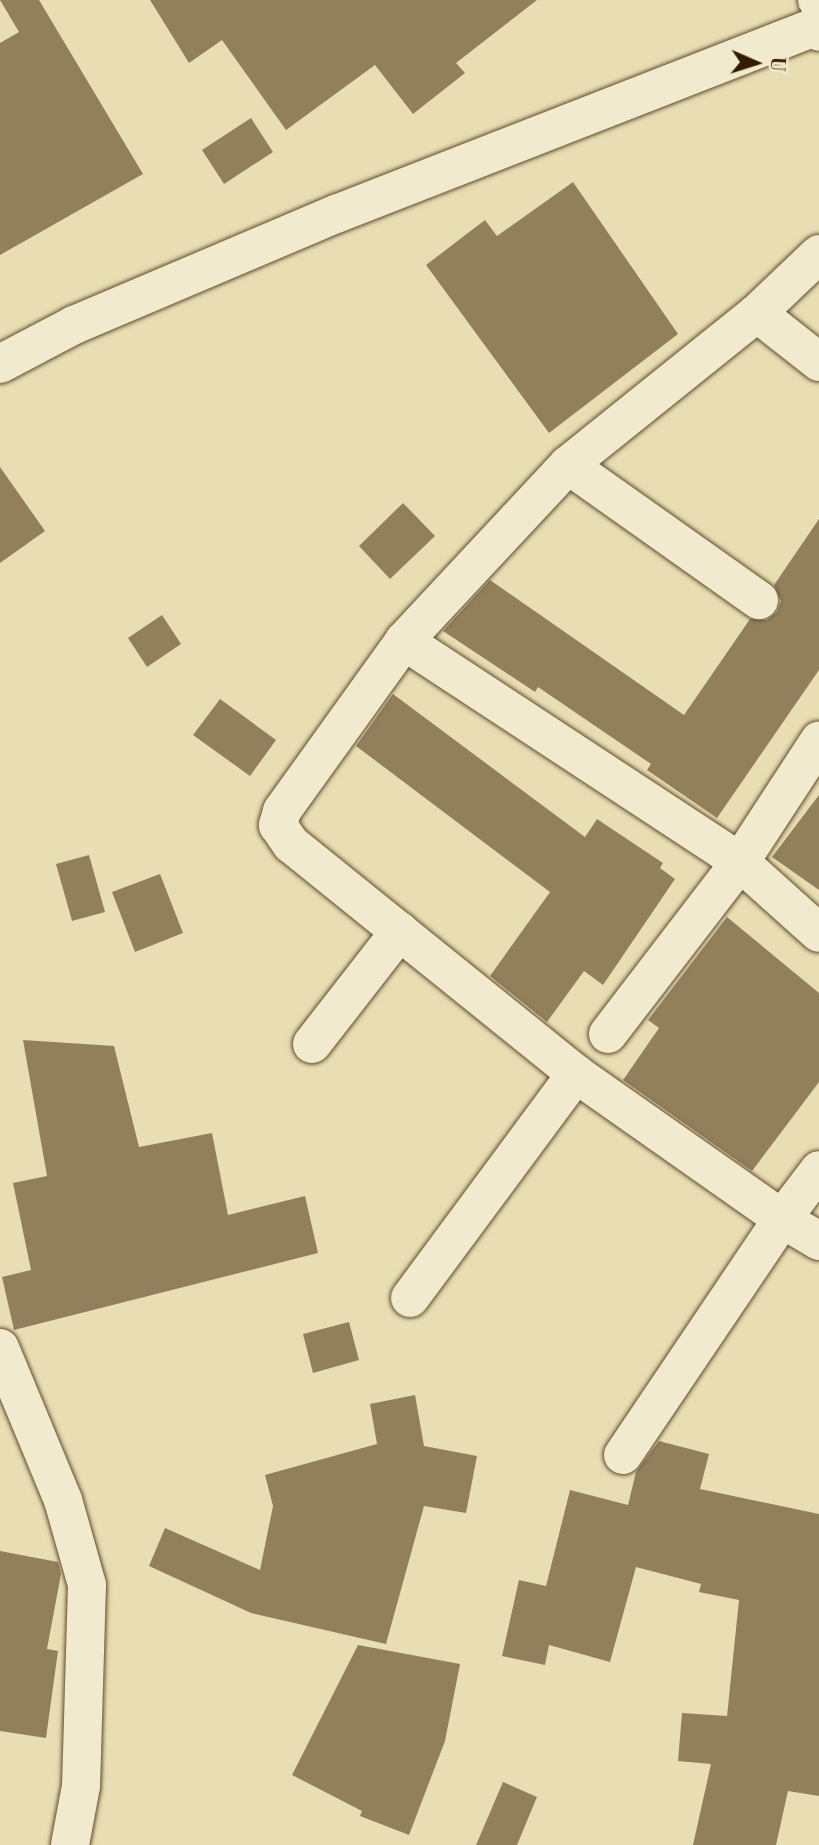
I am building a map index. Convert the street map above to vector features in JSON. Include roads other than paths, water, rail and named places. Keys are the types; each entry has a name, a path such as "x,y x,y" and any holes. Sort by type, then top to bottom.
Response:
{"street":[{"path":"0,364 74,326 336,214 818,17"},
{"path":"819,254 757,313 568,465 404,641 278,825 291,844 576,1074 782,1219 819,1241"},
{"path":"757,313 819,362"},
{"path":"568,465 759,600"},
{"path":"404,641 740,862 819,933"},
{"path":"608,1034 740,862 819,741"},
{"path":"312,1044 400,931"},
{"path":"410,1298 576,1074"},
{"path":"623,1455 782,1219 819,1170"},
{"path":"0,1348 63,1500 87,1585 81,1786 70,1845"}]}
